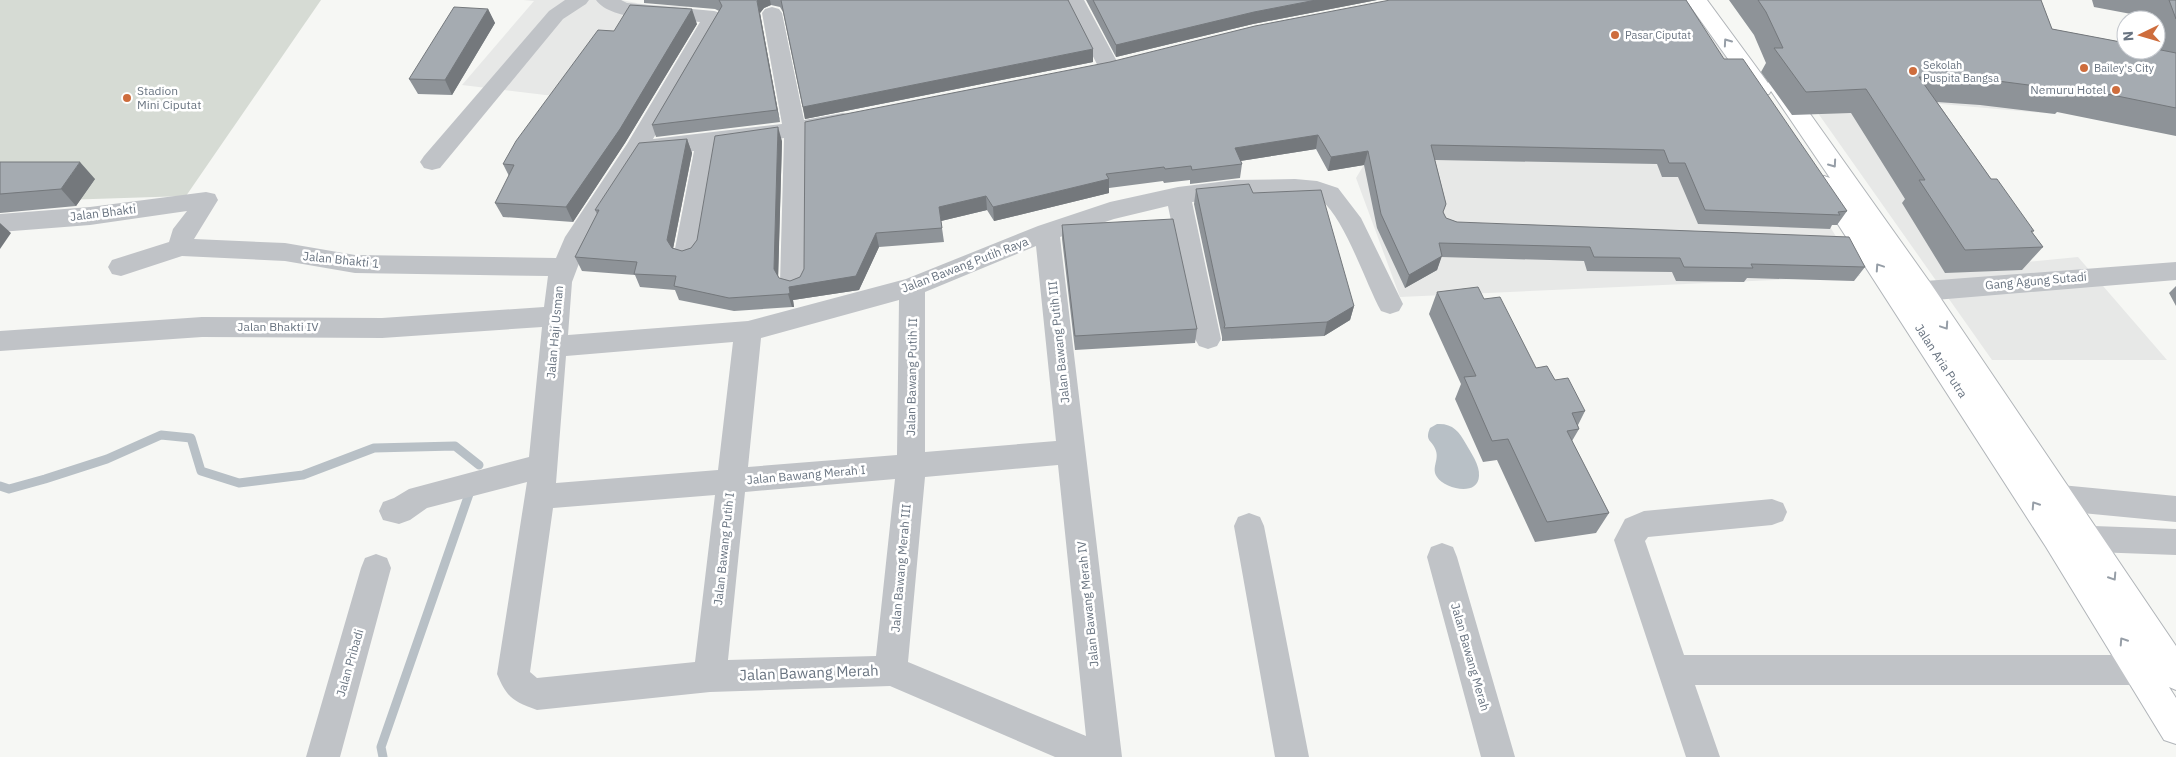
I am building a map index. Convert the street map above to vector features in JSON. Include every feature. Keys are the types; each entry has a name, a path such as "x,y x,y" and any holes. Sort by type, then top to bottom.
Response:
{"main road":[{"name":"Jalan Aria Putra","path":"1696,0 1786,125 1862,241 1909,292 2061,498 2088,539 2163,671 2176,728"},
{"name":"Jalan Aria Putra","path":"1716,0 1909,292 2056,538 2163,671"}],"street":[{"path":"432,162 556,15 579,0"},
{"name":"Jalan Haji Usman","path":"537,694 524,690 517,683 513,674 540,496 559,282 574,243 636,148 714,17 622,9 606,0"},
{"path":"1074,0 1109,67"},
{"path":"772,13 795,130 793,283"},
{"path":"636,148 707,142 795,130 862,116"},
{"path":"687,254 707,142"},
{"name":"Jalan Bawang Putih Raya","path":"553,347 748,331 912,287 1047,232 1110,210 1178,195 1235,188 1295,186 1317,189 1329,194 1349,218 1390,304"},
{"path":"1178,195 1208,339"},
{"name":"Jalan Bhakti","path":"0,223 90,216 206,200 197,216 182,235 181,246"},
{"name":"Jalan Bawang Putih III","path":"1047,232 1071,452"},
{"path":"1832,240 1862,241"},
{"name":"Jalan Bhakti 1","path":"120,267 181,246 285,252 355,264 564,267"},
{"name":"Gang Agung Sutadi","path":"1909,292 2176,271"},
{"name":"Jalan Bawang Putih II","path":"911,466 912,287"},
{"name":"Jalan Bhakti IV","path":"0,341 202,326 382,328 556,316"},
{"name":"Jalan Bawang Putih I","path":"710,676 748,331"},
{"name":"Jalan Bawang Merah I","path":"540,496 1071,452"},
{"name":"Jalan Bawang Merah IV","path":"1071,452 1105,757"},
{"path":"394,511 399,511 419,498 543,466"},
{"name":"Jalan Bawang Merah III","path":"891,671 911,466"},
{"path":"2061,498 2176,509"},
{"path":"1703,757 1629,540 1636,528 1644,524 1772,512"},
{"path":"1249,526 1292,757"},
{"path":"2056,538 2176,542"},
{"name":"Jalan Bawang Merah","path":"1442,557 1498,757"},
{"name":"Jalan Pribadi","path":"323,757 376,568"},
{"path":"1672,670 2163,671"},
{"name":"Jalan Bawang Merah","path":"537,694 710,676 891,671 1095,757"}],"shaded area":[{"name":"Stadion Mini Ciputat","path":"0,0 321,0 186,196 0,202"},
{"path":"523,0 621,0 647,5 688,6 637,106 462,85 534,1"},
{"path":"1686,0 1736,72 1860,276 1400,297 1356,178 1382,135"},
{"path":"1866,42 2055,114 1930,103 2016,263 2078,257 2167,360 1992,360 1808,99"},
{"path":"1437,424 1451,426 1461,435 1473,455 1477,463 1479,476 1477,483 1473,487 1461,489 1447,485 1435,474 1436,451 1428,439 1428,433 1430,428"}],"building":[{"path":"719,0 758,0 777,110 652,125 722,6"},
{"path":"781,0 1068,0 1093,49 803,107"},
{"path":"1093,0 1316,0 1254,12 1116,45"},
{"path":"1390,0 1686,0 1724,59 1743,59 1847,211 1838,212 1840,215 1705,210 1685,163 1669,163 1664,150 1431,145 1446,204 1443,212 1446,218 1457,222 1849,237 1865,267 1751,264 1753,268 1684,267 1680,258 1594,257 1590,247 1439,243 1442,256 1409,275 1381,214 1368,151 1331,157 1318,135 1235,148 1242,164 1192,170 1191,166 1165,169 1164,167 1106,174 1109,179 993,207 986,196 939,207 942,228 876,233 856,276 789,287 790,293 788,294 729,298 674,286 676,276 634,274 637,262 575,257 599,210 595,210 639,143 687,139 667,240 672,248 682,251 691,248 697,240 715,136 778,127 774,269 779,278 790,281 800,277 804,269 805,122 1110,62 1255,26"},
{"path":"1758,0 2041,0 2052,29 2116,41 2116,60 2166,60 2166,51 2176,53 2176,108 2073,87 2074,91 1998,81 1919,77 1991,179 1997,179 2034,231 2031,231 2043,247 1965,250 1919,180 1925,180 1866,89 1806,92 1774,48 1783,48 1766,12"},
{"path":"2169,0 2176,0 2176,19"},
{"path":"630,5 692,9 620,129 566,207 495,203 514,165 503,164 516,141 598,30 614,31"},
{"path":"454,7 488,9 445,80 409,79"},
{"path":"0,162 80,162 61,189 0,194"},
{"path":"1249,184 1253,193 1321,190 1354,306 1327,322 1224,328 1225,325 1196,189"},
{"path":"1173,219 1197,329 1075,336 1062,225"},
{"path":"1478,287 1484,299 1500,297 1536,368 1547,366 1555,380 1568,378 1585,411 1572,413 1579,429 1567,431 1609,513 1547,522 1508,439 1492,441 1464,377 1476,376 1437,292"}],"waterway":[{"path":"0,486 9,489 45,479 107,459 161,435 191,438 201,471 239,483 303,475 374,448 455,446 479,465"},
{"path":"383,757 381,747 469,494"}],"place":[{"name":"Pasar Ciputat","path":"1615,35"},
{"name":"Bailey's City","path":"2084,68"},
{"name":"Sekolah Puspita Bangsa","path":"1913,71"},
{"name":"Nemuru Hotel","path":"2116,90"},
{"name":"Stadion Mini Ciputat","path":"127,98"}]}
